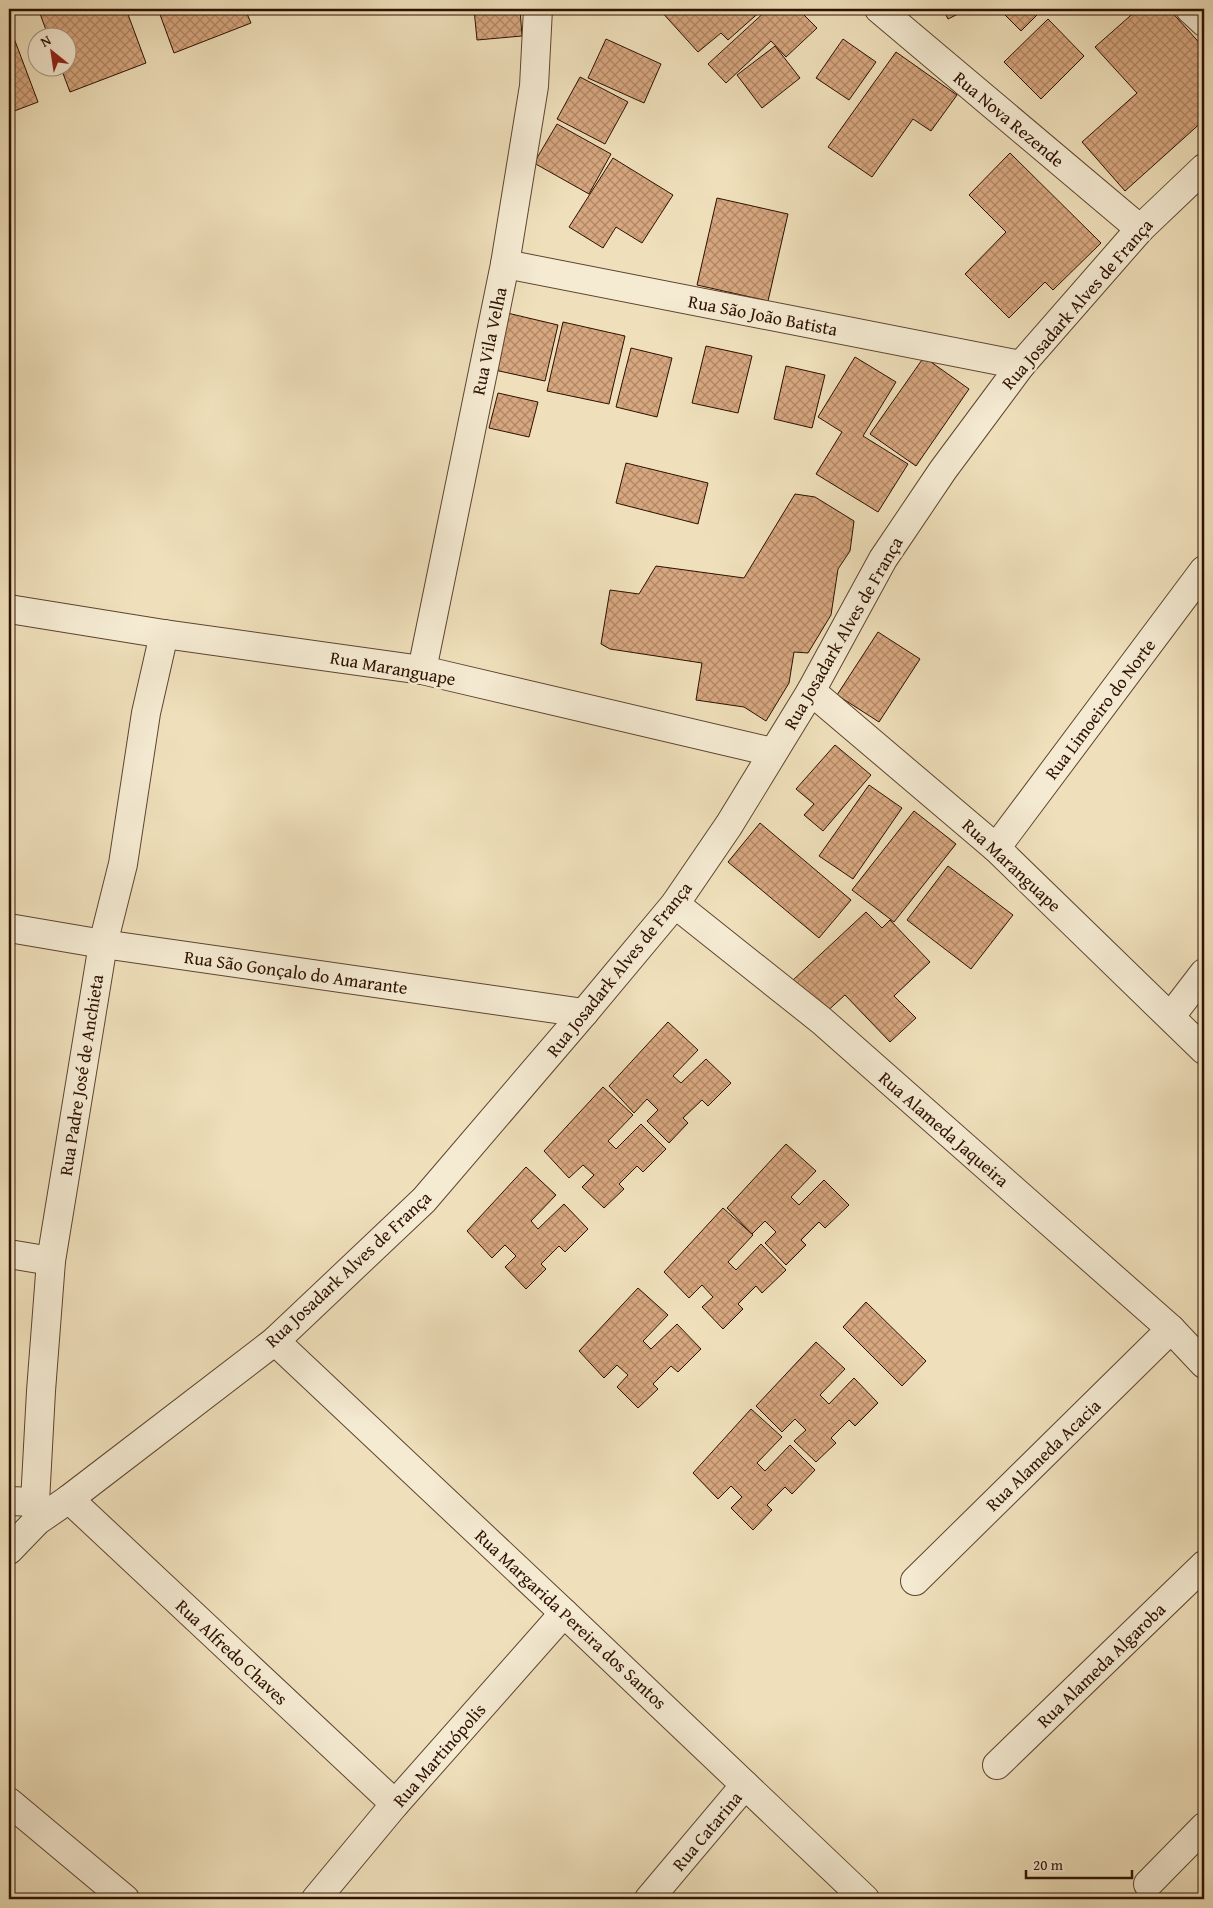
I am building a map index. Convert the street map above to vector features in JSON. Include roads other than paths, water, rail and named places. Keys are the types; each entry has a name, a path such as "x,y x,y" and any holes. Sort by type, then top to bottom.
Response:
{"street":[{"name":"Rua Vila Velha","path":"422,670 505,264 534,86 538,9"},
{"name":"Rua Nova Rezende","path":"879,9 1140,229"},
{"path":"1190,9 1204,22"},
{"name":"Rua Josadark Alves de França","path":"9,1550 27,1508 69,1499 275,1341 424,1200 675,904 729,825 811,690 883,560 943,470 1021,365 1140,229 1204,168"},
{"name":"Rua São João Batista","path":"505,264 1021,365"},
{"name":"Rua Limoeiro do Norte","path":"996,848 1204,570"},
{"name":"Rua Maranguape","path":"9,609 164,634 422,670 772,752"},
{"name":"Rua Padre José de Anchieta","path":"27,1508 40,1391 51,1261 103,944 124,864 146,713 164,634"},
{"name":"Rua Maranguape","path":"811,690 996,848 1204,1050"},
{"name":"Rua Alameda Jaqueira","path":"675,904 822,1020 1171,1329 1204,1364"},
{"name":"Rua São Gonçalo do Amarante","path":"9,928 103,944 584,1012"},
{"path":"1171,1016 1204,973"},
{"path":"9,1254 51,1261"},
{"name":"Rua Alameda Acacia","path":"914,1581 1171,1329"},
{"name":"Rua Margarida Pereira dos Santos","path":"275,1341 865,1899"},
{"name":"Rua Alfredo Chaves","path":"69,1499 395,1804"},
{"name":"Rua Alameda Algaroba","path":"997,1765 1204,1565"},
{"name":"Rua Martinópolis","path":"316,1899 395,1804 564,1613"},
{"name":"Rua Catarina","path":"649,1899 745,1785"},
{"path":"9,1802 125,1899"},
{"path":"1148,1884 1204,1827"}]}
